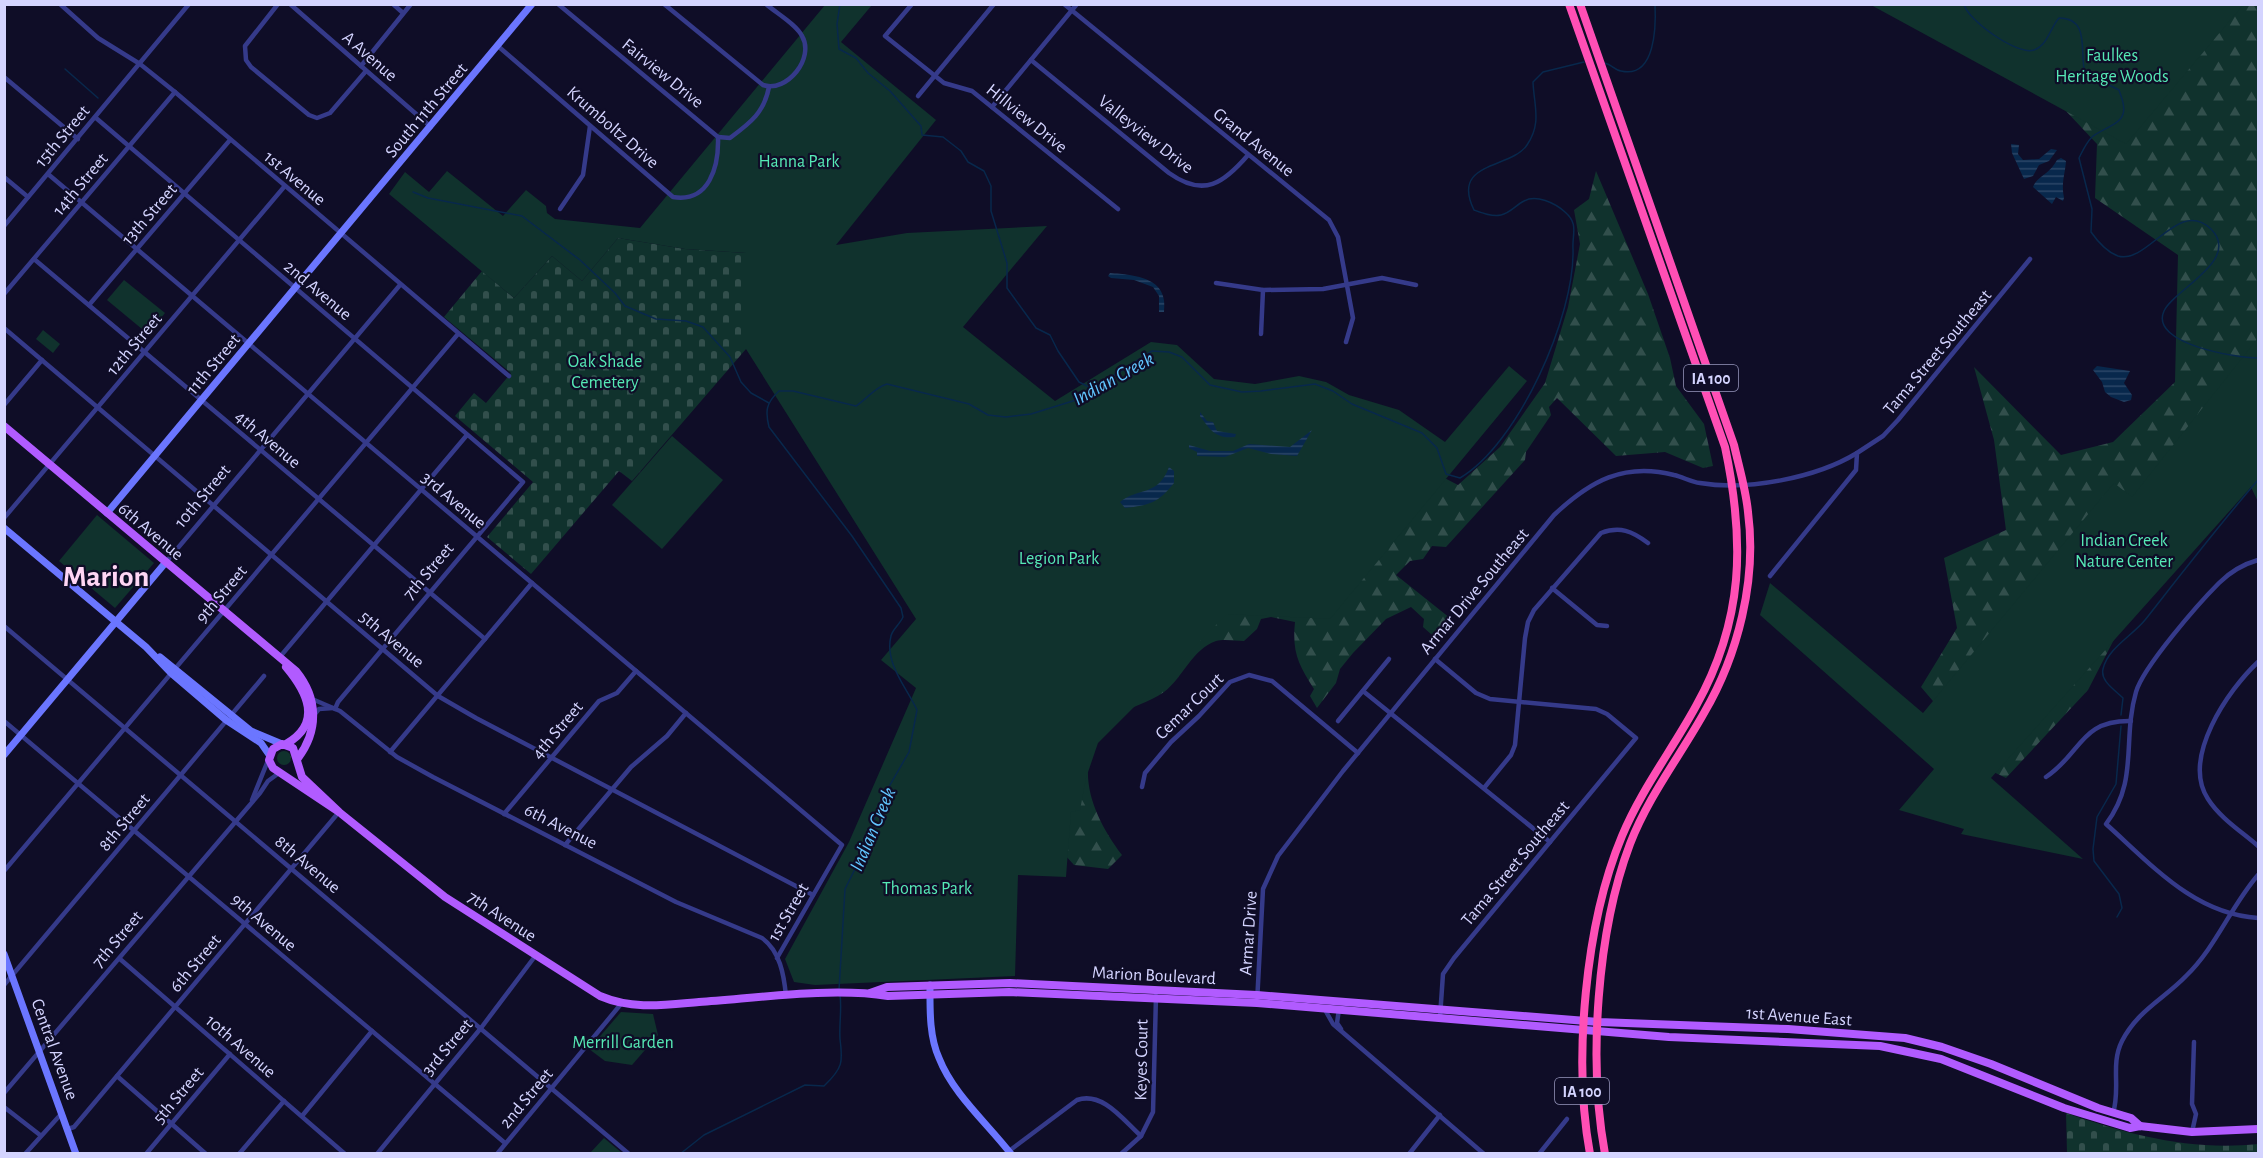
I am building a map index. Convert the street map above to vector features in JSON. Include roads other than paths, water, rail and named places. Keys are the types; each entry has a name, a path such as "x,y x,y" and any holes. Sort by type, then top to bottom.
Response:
{"highway":[{"name":"IA 100","path":"1581,6 1734,445 1749,513 1745,600 1734,646 1709,704 1649,804 1631,842 1610,914 1598,1026 1596,1093 1605,1154"},
{"name":"IA 100","path":"1570,8 1725,447 1737,512 1738,564 1732,607 1723,644 1696,707 1640,800 1622,836 1599,917 1585,1025 1582,1094 1590,1154"}],"main road":[{"name":"6th Avenue","path":"4,426 296,671 312,699"},
{"name":"6th Avenue","path":"279,658 296,680 307,707 308,718 304,728 284,744"},
{"path":"308,786 298,757 293,748 284,744 273,749 270,757 273,768 283,772 293,768 298,757 311,733 314,715 312,699"},
{"name":"7th Avenue","path":"283,772 308,786 439,893 600,996 621,1004 667,1005"},
{"name":"Marion Boulevard","path":"667,1005 786,996 868,993 888,996 930,989 1156,995 1324,1004 1440,1007"},
{"name":"Marion Boulevard","path":"1324,1004 1339,1009 1440,1017"},
{"name":"1st Avenue East","path":"1440,1007 1585,1025"},
{"name":"1st Avenue East","path":"1440,1017 1598,1026 1780,1028 1905,1038 1942,1047 1991,1064 2113,1113 2132,1118 2140,1126"},
{"name":"1st Avenue East","path":"1598,1026 1670,1037 1880,1046 1901,1049 1951,1062 2064,1108 2130,1128 2140,1126 2192,1132 2259,1129"}],"street":[{"name":"1st Avenue","path":"60,4 98,38 140,64 175,92 509,376"},
{"name":"15th Street","path":"4,226 189,4"},
{"path":"278,4 245,46 244,53 251,67 309,115 317,118 330,113 366,70"},
{"name":"A Avenue","path":"290,4 432,127"},
{"path":"393,4 403,13"},
{"path":"361,66 411,4"},
{"name":"South 11th Street","path":"341,234 499,47 532,4"},
{"name":"Fairview Drive","path":"558,4 718,137"},
{"path":"664,4 763,85 769,87 785,84 795,73 803,56 802,34 766,4"},
{"path":"671,10 676,4"},
{"name":"Hillview Drive","path":"912,4 885,36 934,76 953,87 972,91 1118,209"},
{"path":"918,96 994,4"},
{"name":"Grand Avenue","path":"1064,4 1334,227 1353,318 1346,342"},
{"path":"992,107 1077,4"},
{"name":"Krumboltz Drive","path":"499,47 673,197 687,199 697,196 710,177 718,153 718,137"},
{"name":"Valleyview Drive","path":"1031,60 1179,180 1201,186 1213,184 1232,174 1248,155"},
{"path":"4,77 78,139"},
{"path":"718,137 730,138 753,121 761,111 769,87"},
{"name":"14th Street","path":"4,294 175,92"},
{"name":"2nd Avenue","path":"96,118 523,482"},
{"path":"560,209 583,175 590,126"},
{"name":"13th Street","path":"89,305 230,140"},
{"name":"3rd Avenue","path":"48,174 842,845"},
{"path":"4,177 28,197"},
{"name":"12th Street","path":"4,518 284,187"},
{"name":"11th Street","path":"107,513 341,234"},
{"name":"4th Avenue","path":"34,259 485,639"},
{"name":"Tama Street Southeast","path":"1733,486 1814,472 1857,453 1883,436 2030,260"},
{"path":"1216,283 1263,290 1323,289 1382,278 1416,285"},
{"name":"10th Street","path":"4,755 400,285"},
{"path":"1261,334 1263,290"},
{"name":"5th Avenue","path":"4,328 438,696 813,895"},
{"name":"9th Street","path":"4,871 458,334"},
{"path":"4,405 42,360"},
{"path":"279,658 467,435"},
{"path":"1770,576 1856,470 1857,453"},
{"name":"Armar Drive Southeast","path":"1292,836 1390,713 1554,515 1578,492 1601,479 1644,470 1674,475 1698,483 1733,486"},
{"name":"7th Street","path":"335,709 338,702 382,648 523,482"},
{"path":"4,528 228,718 261,743 270,757"},
{"path":"1484,788 1515,745 1528,622 1534,610 1601,533 1610,530 1628,531 1648,543"},
{"path":"2259,560 2242,566 2220,582 2154,661 2137,690 2131,721 2126,787 2118,809 2106,824 2190,897 2231,914 2259,918"},
{"path":"390,752 532,584"},
{"path":"1552,588 1597,625 1607,626"},
{"path":"4,634 7,628"},
{"name":"8th Avenue","path":"7,628 629,1154"},
{"path":"1338,721 1389,659"},
{"path":"1435,659 1482,696 1520,702"},
{"path":"2259,662 2240,680 2228,699 2205,741 2199,762 2202,785 2207,797 2221,814 2259,846"},
{"name":"4th Street","path":"504,814 599,701 617,693 636,671"},
{"name":"Cemar Court","path":"1142,787 1145,773 1171,742 1230,682 1249,675 1272,681 1358,753"},
{"name":"8th Street","path":"4,985 264,676"},
{"path":"1363,691 1550,842"},
{"name":"6th Avenue","path":"312,699 348,717 390,752 504,814 676,902 762,938 772,946 777,957"},
{"name":"Tama Street Southeast","path":"1440,1017 1440,986 1446,969 1636,738 1607,714 1596,709 1520,702"},
{"path":"314,715 319,709 335,709"},
{"path":"565,845 612,790 686,714"},
{"path":"228,718 257,735 284,744"},
{"path":"2046,777 2058,769 2091,730 2114,720 2131,721"},
{"name":"9th Avenue","path":"4,721 506,1143"},
{"name":"7th Street","path":"250,803 270,757"},
{"name":"7th Street","path":"4,1093 120,959 270,778 283,772"},
{"name":"6th Street","path":"68,1129 74,1126 176,1007 339,812"},
{"name":"Armar Drive","path":"1257,999 1263,889 1278,856 1292,836"},
{"name":"1st Street","path":"786,996 777,957 842,845"},
{"path":"2113,1113 2118,1097 2115,1067 2122,1041 2157,998 2186,977 2259,875"},
{"name":"Central Avenue","path":"4,954 76,1154"},
{"name":"3rd Street","path":"377,1154 481,1028 536,955"},
{"name":"10th Avenue","path":"120,959 345,1154"},
{"path":"930,989 932,1033 938,1057 950,1079 1010,1152 1077,1100 1087,1097 1104,1103 1142,1136"},
{"name":"Keyes Court","path":"1121,1154 1142,1136 1153,1112 1156,995"},
{"name":"2nd Street","path":"497,1154 621,1004"},
{"path":"1324,1004 1333,1024 1484,1154"},
{"path":"1339,1009 1337,1023 1344,1034"},
{"path":"302,1116 372,1031"},
{"path":"2192,1132 2196,1114 2192,1104 2194,1042"},
{"name":"5th Street","path":"146,1154 230,1054"},
{"path":"117,1076 206,1154"},
{"path":"239,1154 284,1101"},
{"path":"4,1107 40,1135"},
{"path":"25,1154 62,1113"},
{"path":"1409,1154 1440,1115"},
{"path":"1539,1154 1567,1119"},
{"path":"333,1154 339,1148"}],"water":[{"path":"2011,144 2019,145 2018,154 2023,160 2039,159 2051,149 2057,150 2049,161 2039,165 2033,176 2024,179 2012,153"},
{"path":"2061,158 2066,161 2063,183 2064,198 2063,201 2056,197 2052,204 2033,187"},
{"path":"1110,273 1139,277 1156,285 1164,300 1164,312 1159,312 1159,296 1153,287 1134,280 1111,278 1108,276"},
{"path":"2097,366 2130,371 2124,383 2132,395 2131,400 2124,402 2105,392 2102,382 2093,370"},
{"path":"1200,412 1207,421 1213,422 1217,431 1236,434 1235,437 1223,437 1214,433 1200,416"},
{"path":"1312,430 1297,456 1271,454 1248,448 1225,457 1197,456 1197,452 1189,448 1189,445 1210,451 1233,451 1249,444 1290,447"},
{"path":"1169,467 1174,471 1174,483 1158,499 1141,506 1125,508 1120,502 1159,483"}],"waterway":[{"path":"840,4 837,24 839,49 856,58 868,73 890,91 921,126 922,135 943,137 961,151 968,162 984,171 991,186 991,211 1007,263 1007,288 1036,328 1050,335 1079,382 1093,389"},
{"name":"Indian Creek","path":"1604,63 1621,71 1633,71 1641,67 1652,48 1655,4"},
{"name":"Indian Creek","path":"1964,4 1967,11 1983,27 2017,48 2027,50 2039,48 2059,18 2076,24 2082,38 2085,73 2119,90 2124,108 2121,118 2092,137 2079,158 2092,209 2091,232 2110,252 2118,256 2129,256 2141,251 2175,226 2187,221 2199,221 2211,229 2218,241 2218,252 2202,274 2170,303 2164,311 2163,322 2169,332 2198,347 2215,352 2258,358"},
{"name":"Indian Creek","path":"839,990 845,889 866,847 879,804 909,752 917,710 898,675 891,656 891,636 903,617 901,608 852,536 769,427 767,416 771,399 779,391 793,391 856,406 887,384 969,404 988,415 1006,417 1031,414 1076,400 1152,351 1169,352 1182,357 1210,385 1242,392 1315,384 1333,391 1352,404 1422,433 1437,448 1446,474 1460,478 1482,461 1502,437 1522,408 1539,376 1564,308 1571,277 1574,229 1572,221 1565,212 1540,199 1524,201 1501,215 1491,215 1474,210 1469,194 1470,183 1476,174 1519,153 1532,137 1536,122 1533,82 1543,72 1584,62"},
{"path":"65,69 98,98"},
{"path":"413,192 428,198 522,216 580,260 615,293 625,306 656,319 686,321 703,327 730,357 741,382 751,393 769,403"},
{"path":"2121,715 2123,698 2109,685 2103,673 2110,655 2140,626 2258,480"},
{"path":"2117,917 2122,908 2119,894 2094,861 2093,849 2097,817 2116,784 2121,726"},
{"name":"Indian Creek","path":"680,1154 704,1135 805,1085 824,1086 835,1074 841,1059 840,995"}],"district":[{"name":"Marion","path":"106,576"}],"park label":[{"name":"Faulkes Heritage Woods","path":"2112,65"},
{"name":"Hanna Park","path":"799,161"},
{"name":"Oak Shade Cemetery","path":"605,371"},
{"name":"Indian Creek Nature Center","path":"2124,550"},
{"name":"Legion Park","path":"1059,558"},
{"name":"Thomas Park","path":"927,888"},
{"name":"Merrill Garden","path":"623,1042"}]}
